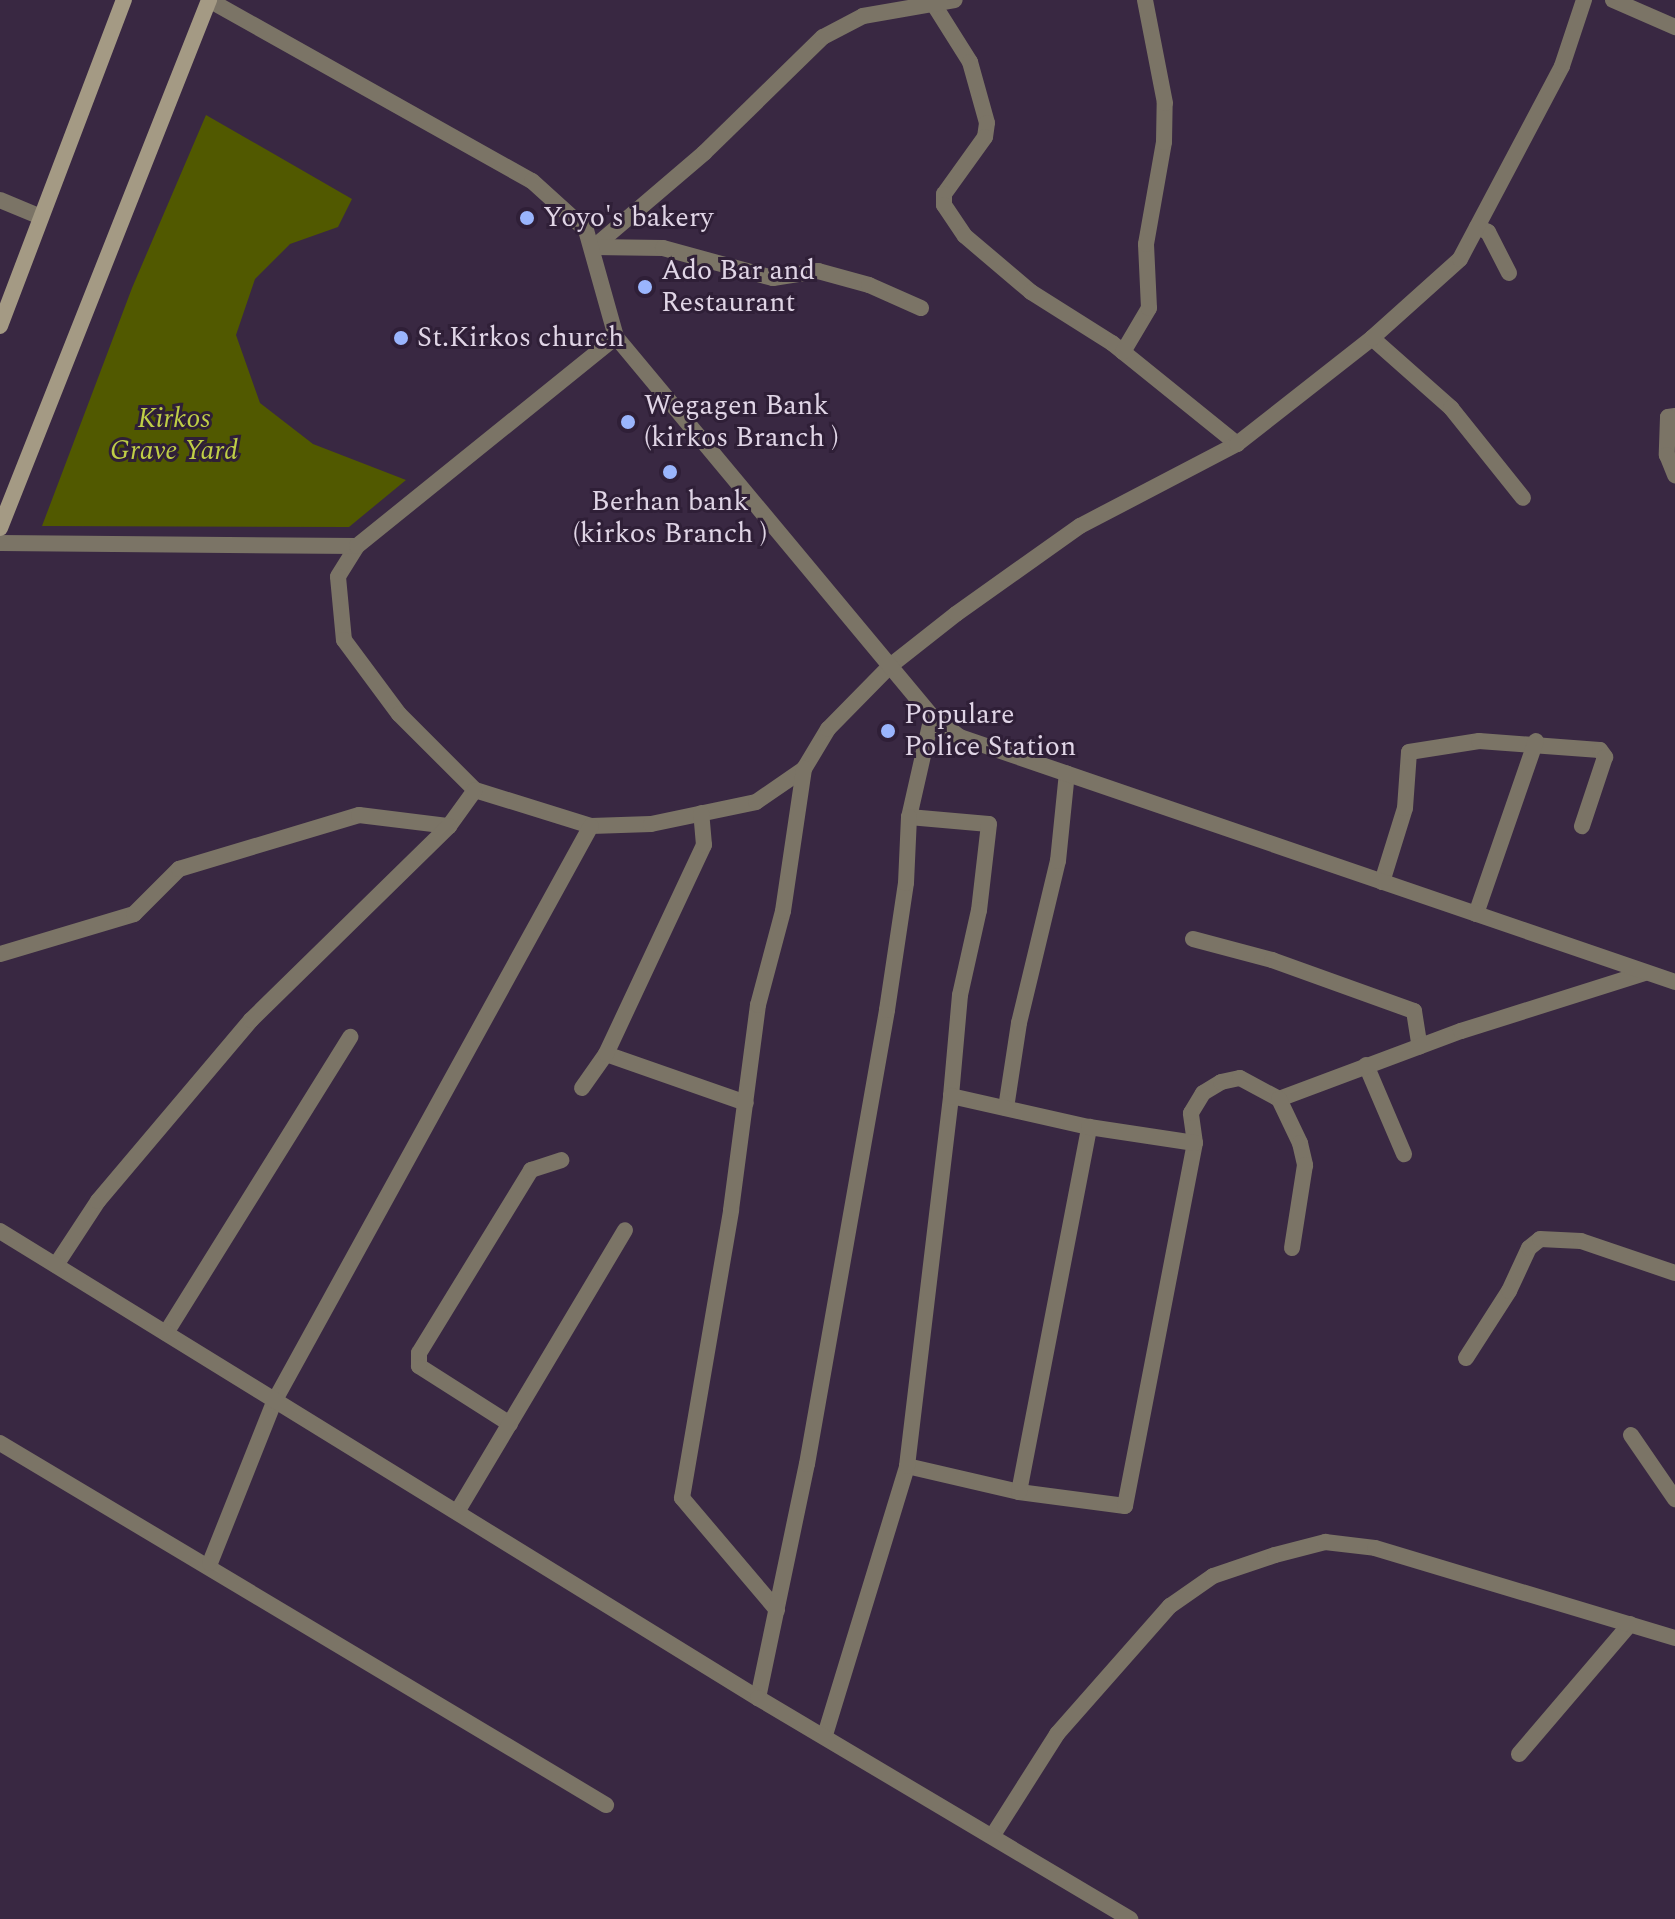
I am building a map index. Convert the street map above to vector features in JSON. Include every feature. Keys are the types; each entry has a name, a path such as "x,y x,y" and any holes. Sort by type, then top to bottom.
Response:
{"main road":[{"path":"0,326 124,0"},
{"path":"0,528 209,0"}],"street":[{"path":"209,0 532,181 586,230 594,247 616,337 932,716 960,737 1675,982"},
{"path":"594,247 704,153 823,37 863,16 955,0"},
{"path":"1123,352 1149,308 1146,244 1164,142 1165,103 1145,0"},
{"path":"777,1610 682,1498 746,1103 758,1005 783,911 804,769 828,729 890,666 1042,549 1237,444 1372,338 1460,259 1562,66 1584,0"},
{"path":"1613,0 1675,27"},
{"path":"933,2 970,62 987,123 985,137 944,194 944,205 965,236 1031,292 1123,352 1237,444"},
{"path":"0,200 41,217"},
{"path":"1477,227 1488,232 1509,273"},
{"path":"594,247 663,248 773,278 818,271 869,285 921,308"},
{"path":"616,337 357,546 338,577 344,640 399,714 475,790 591,826 651,824 756,802 804,769"},
{"path":"1372,338 1451,408 1523,498"},
{"path":"1675,416 1668,417 1667,455 1675,475"},
{"path":"0,543 357,546"},
{"path":"758,1698 777,1610 887,1010 906,883 909,817 932,716"},
{"path":"1382,882 1405,808 1409,752 1479,741 1536,741 1606,754 1582,826"},
{"path":"1476,914 1536,741"},
{"path":"1006,1108 1019,1023 1058,861 1067,773"},
{"path":"56,1265 98,1201 251,1020 449,826 475,790"},
{"path":"582,1088 606,1054 704,845 701,813"},
{"path":"0,954 134,914 179,869 359,815 449,826"},
{"path":"825,1735 907,1466 960,995 979,910 989,824 909,817"},
{"path":"210,1563 275,1400 591,826"},
{"path":"1193,939 1272,960 1414,1011 1420,1047"},
{"path":"1279,1099 1366,1065 1645,973"},
{"path":"166,1333 350,1037"},
{"path":"606,1054 746,1103"},
{"path":"1366,1065 1404,1154"},
{"path":"907,1466 1019,1492 1125,1506 1195,1143 1191,1113 1203,1093 1221,1082 1240,1078 1279,1099 1305,1165 1292,1248"},
{"path":"951,1096 1089,1127 1195,1143"},
{"path":"1019,1492 1089,1127"},
{"path":"510,1424 419,1366 419,1353 531,1170 561,1160"},
{"path":"457,1512 625,1230"},
{"path":"0,1231 758,1698 825,1735 1130,1919"},
{"path":"1466,1358 1509,1291 1529,1248 1540,1239 1581,1241 1675,1273"},
{"path":"1631,1435 1675,1499"},
{"path":"0,1443 210,1563 606,1805"},
{"path":"993,1835 1057,1734 1170,1606 1213,1576 1325,1542 1375,1548 1675,1638"},
{"path":"1519,1754 1630,1624"}],"green space":[{"name":"Kirkos Grave Yard","path":"206,115 352,199 338,227 290,244 255,279 236,335 260,403 313,444 406,480 349,527 42,526 132,288"}],"place":[{"name":"Yoyo's bakery","path":"527,218"},
{"name":"Ado Bar and Restaurant","path":"645,287"},
{"name":"St.Kirkos church","path":"401,338"},
{"name":"Wegagen Bank (kirkos Branch )","path":"628,422"},
{"name":"Berhan bank (kirkos Branch )","path":"670,472"},
{"name":"Populare Police Station","path":"888,731"}]}
